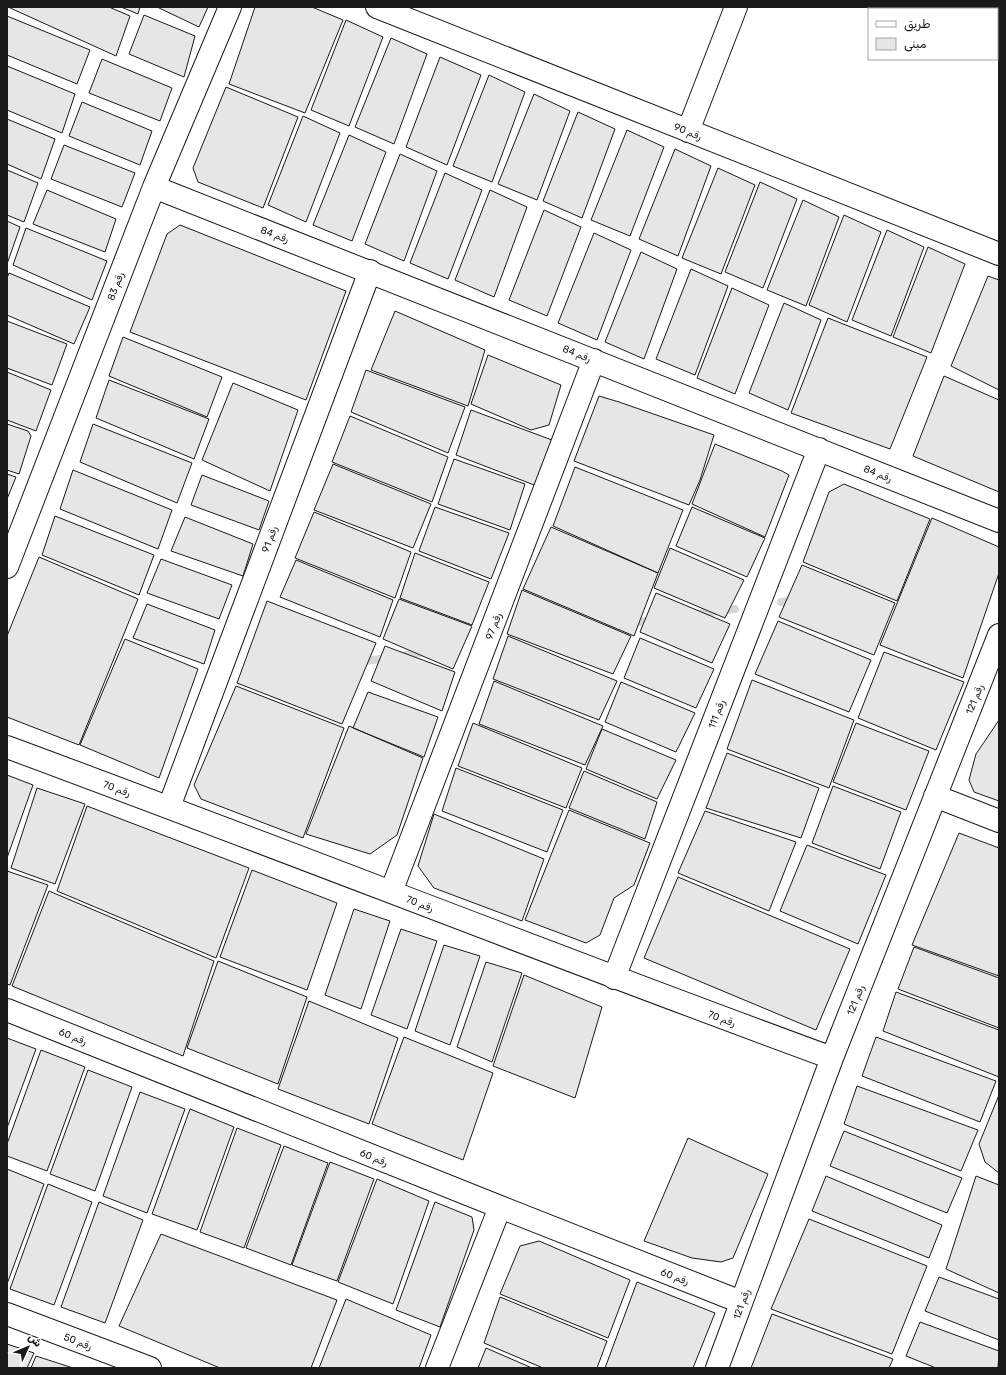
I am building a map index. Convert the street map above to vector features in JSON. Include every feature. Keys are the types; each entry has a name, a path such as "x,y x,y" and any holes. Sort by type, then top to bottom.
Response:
{"street":[{"name":"رقم 83","path":"8,561 154,186 230,7"},
{"name":"رقم 90","path":"378,7 999,254"},
{"path":"688,130 736,7"},
{"name":"رقم 84","path":"154,186 999,521"},
{"name":"رقم 91","path":"169,807 370,271"},
{"name":"رقم 97","path":"391,892 594,360"},
{"name":"رقم 111","path":"614,978 819,449"},
{"name":"رقم 121","path":"717,1368 832,1058 999,635"},
{"name":"رقم 70","path":"7,747 169,807 614,978 832,1058"},
{"path":"935,796 999,821"},
{"name":"رقم 60","path":"7,1010 741,1302"},
{"path":"437,1368 500,1207"},
{"name":"رقم 50","path":"7,1314 150,1368"}],"building":[{"path":"8,7 109,7 130,16 116,56"},
{"path":"121,7 140,7 138,14"},
{"path":"157,7 208,7 199,27"},
{"path":"255,7 312,7 343,20 305,113 229,84"},
{"path":"144,15 195,36 184,77 129,54"},
{"path":"7,16 90,50 77,84 7,55"},
{"path":"346,20 383,37 349,126 311,110"},
{"path":"391,38 427,54 394,144 355,127"},
{"path":"440,57 481,75 447,165 406,147"},
{"path":"102,59 172,88 160,121 89,93"},
{"path":"7,66 75,94 62,133 7,110"},
{"path":"489,75 525,92 492,182 453,166"},
{"path":"226,87 298,117 263,208 198,182 193,168"},
{"path":"534,94 570,111 537,200 498,184"},
{"path":"82,102 152,131 140,165 69,136"},
{"path":"578,112 615,129 582,218 543,201"},
{"path":"303,116 340,133 306,222 268,205"},
{"path":"7,119 55,139 41,179 7,164"},
{"path":"627,130 664,147 630,236 591,220"},
{"path":"349,135 386,152 352,241 313,225"},
{"path":"64,145 135,173 122,207 51,179"},
{"path":"675,149 711,166 678,256 639,239"},
{"path":"400,154 437,171 404,261 365,244"},
{"path":"718,168 755,185 721,274 682,258"},
{"path":"7,170 38,183 24,222 7,215"},
{"path":"445,173 482,190 448,279 410,263"},
{"path":"760,182 797,199 763,288 725,272"},
{"path":"47,190 116,219 105,252 33,224"},
{"path":"490,190 527,207 494,297 455,280"},
{"path":"803,200 839,217 806,306 767,290"},
{"path":"544,210 581,227 547,316 509,300"},
{"path":"844,215 881,232 847,322 809,305"},
{"path":"7,221 20,227 7,264"},
{"path":"180,225 346,291 306,400 130,332 167,234"},
{"path":"26,228 107,261 92,300 13,265"},
{"path":"887,230 924,247 891,336 852,320"},
{"path":"594,233 631,250 597,340 558,323"},
{"path":"928,247 965,264 931,353 893,337"},
{"path":"641,252 677,269 644,359 605,342"},
{"path":"691,269 728,286 695,375 656,359"},
{"path":"9,273 90,307 74,344 7,315 7,278"},
{"path":"988,276 999,280 999,390 951,366"},
{"path":"732,288 769,305 735,394 697,378"},
{"path":"784,303 821,320 788,410 749,393"},
{"path":"395,311 485,350 468,406 371,370"},
{"path":"828,318 927,357 890,449 791,413"},
{"path":"7,321 67,344 52,385 7,368"},
{"path":"123,337 222,377 207,417 109,376"},
{"path":"488,355 561,385 549,425 531,430 471,404"},
{"path":"366,370 465,407 448,453 351,412"},
{"path":"7,372 51,390 36,431 7,420"},
{"path":"944,376 999,400 999,492 913,456"},
{"path":"109,380 209,419 194,459 96,418"},
{"path":"233,383 298,410 270,491 202,460"},
{"path":"599,396 714,435 700,480 689,505 574,461"},
{"path":"471,410 552,440 537,486 456,455"},
{"path":"350,416 448,457 432,502 332,462"},
{"path":"7,424 28,431 31,436 19,474 7,470"},
{"path":"93,424 192,463 177,503 80,462"},
{"path":"715,444 789,475 765,537 692,504"},
{"path":"454,459 525,484 510,530 438,504"},
{"path":"333,464 431,504 413,548 314,510"},
{"path":"575,467 683,510 658,573 553,526"},
{"path":"73,470 172,510 158,549 60,509"},
{"path":"7,474 16,477 7,499"},
{"path":"202,475 269,501 259,530 191,505"},
{"path":"844,484 930,519 897,601 803,562 829,492"},
{"path":"435,507 509,533 491,579 419,551"},
{"path":"692,507 765,538 747,577 676,546"},
{"path":"314,512 411,552 395,598 295,558"},
{"path":"55,516 154,555 139,595 42,555"},
{"path":"185,517 253,544 243,576 171,551"},
{"path":"932,518 999,547 999,573 963,678 880,645"},
{"path":"551,527 658,573 634,636 523,589"},
{"path":"670,548 744,580 725,618 654,588"},
{"path":"415,553 489,582 472,625 400,598"},
{"path":"39,557 138,599 79,745 7,717 7,636"},
{"path":"161,559 232,585 219,619 147,593"},
{"path":"296,560 393,600 380,637 280,597"},
{"path":"802,565 895,603 874,655 779,617"},
{"path":"522,590 631,636 613,674 507,634"},
{"path":"656,593 730,624 712,663 640,632"},
{"path":"399,599 472,626 453,669 383,639"},
{"path":"267,601 376,643 342,724 237,683"},
{"path":"147,604 215,630 204,664 133,638"},
{"path":"778,621 871,660 849,712 755,674"},
{"path":"508,636 617,681 599,720 493,679"},
{"path":"640,638 714,669 696,708 624,678"},
{"path":"125,639 198,669 159,778 80,745"},
{"path":"385,646 455,672 442,711 371,681"},
{"path":"884,652 964,682 936,750 858,718"},
{"path":"752,680 854,720 829,788 727,749"},
{"path":"494,681 603,726 585,765 479,724"},
{"path":"621,682 695,713 676,752 605,722"},
{"path":"236,686 344,728 303,838 201,799 194,785"},
{"path":"368,692 438,717 424,757 353,728"},
{"path":"999,720 999,801 974,792 969,780 976,754"},
{"path":"473,723 582,768 566,808 458,766"},
{"path":"856,723 929,751 906,810 833,782"},
{"path":"349,726 423,758 397,835 370,854 306,834"},
{"path":"602,729 676,760 657,799 586,769"},
{"path":"727,753 819,788 801,838 706,808"},
{"path":"456,768 563,810 547,852 442,811"},
{"path":"584,771 657,802 645,839 569,808"},
{"path":"7,775 33,785 7,858"},
{"path":"833,786 901,812 880,869 812,843"},
{"path":"37,788 85,804 55,884 11,868"},
{"path":"87,806 249,868 216,958 57,891"},
{"path":"569,810 650,843 634,885 614,898 600,935 586,943 525,920"},
{"path":"705,811 796,842 769,911 678,873"},
{"path":"434,814 544,859 522,921 434,888 418,866"},
{"path":"959,833 999,848 999,976 912,945"},
{"path":"807,845 886,875 858,944 780,911"},
{"path":"252,870 337,903 307,990 220,957"},
{"path":"7,871 48,885 10,985 7,984"},
{"path":"678,877 850,949 816,1030 644,958"},
{"path":"49,891 214,961 183,1056 12,986"},
{"path":"354,909 390,921 361,1009 325,995"},
{"path":"401,929 437,941 407,1029 371,1015"},
{"path":"444,945 480,956 450,1045 415,1031"},
{"path":"914,947 999,978 999,1028 898,989"},
{"path":"218,961 307,997 278,1084 187,1048"},
{"path":"486,962 522,973 492,1062 457,1047"},
{"path":"524,975 602,1007 575,1098 493,1066"},
{"path":"896,992 999,1030 999,1077 883,1031"},
{"path":"309,1001 398,1038 369,1124 278,1089"},
{"path":"404,1037 493,1073 463,1160 372,1124"},
{"path":"876,1037 996,1081 980,1122 862,1076"},
{"path":"7,1038 36,1049 7,1128"},
{"path":"41,1050 85,1067 47,1171 7,1156 7,1144"},
{"path":"88,1070 132,1087 95,1191 50,1174"},
{"path":"857,1086 978,1130 961,1171 844,1124"},
{"path":"140,1092 185,1109 147,1213 103,1196"},
{"path":"999,1095 999,1173 985,1162 979,1144"},
{"path":"190,1109 234,1127 197,1230 152,1214"},
{"path":"237,1128 281,1145 244,1248 200,1232"},
{"path":"844,1131 962,1178 947,1213 830,1166"},
{"path":"688,1138 768,1174 733,1258 721,1262 692,1258 644,1241"},
{"path":"284,1146 328,1163 291,1265 246,1248"},
{"path":"330,1162 374,1179 337,1281 292,1265"},
{"path":"7,1169 44,1184 7,1284"},
{"path":"826,1176 942,1225 929,1258 812,1211"},
{"path":"976,1176 999,1185 999,1293 946,1269"},
{"path":"377,1179 429,1201 393,1304 338,1282"},
{"path":"48,1184 92,1202 54,1305 10,1289"},
{"path":"99,1202 143,1220 105,1323 61,1307"},
{"path":"435,1202 472,1217 474,1230 440,1327 396,1310"},
{"path":"809,1219 927,1266 892,1354 771,1309"},
{"path":"161,1234 337,1300 311,1368 220,1368 119,1326"},
{"path":"539,1241 630,1280 608,1338 500,1294 520,1246"},
{"path":"939,1277 999,1299 999,1340 925,1311"},
{"path":"637,1282 715,1313 693,1368 605,1368"},
{"path":"500,1297 607,1341 597,1368 543,1368 484,1343"},
{"path":"346,1299 431,1335 419,1368 319,1368"},
{"path":"772,1314 893,1359 889,1368 751,1368"},
{"path":"920,1322 999,1351 998,1368 936,1368 906,1356"},
{"path":"7,1344 34,1353 27,1368 7,1368"},
{"path":"486,1348 532,1368 478,1368"},
{"path":"36,1356 73,1368 31,1368"}],"waterway":[{"path":"781,602 796,600"},
{"path":"695,614 735,609"},
{"path":"598,628 653,620"},
{"path":"359,662 427,652"}]}
